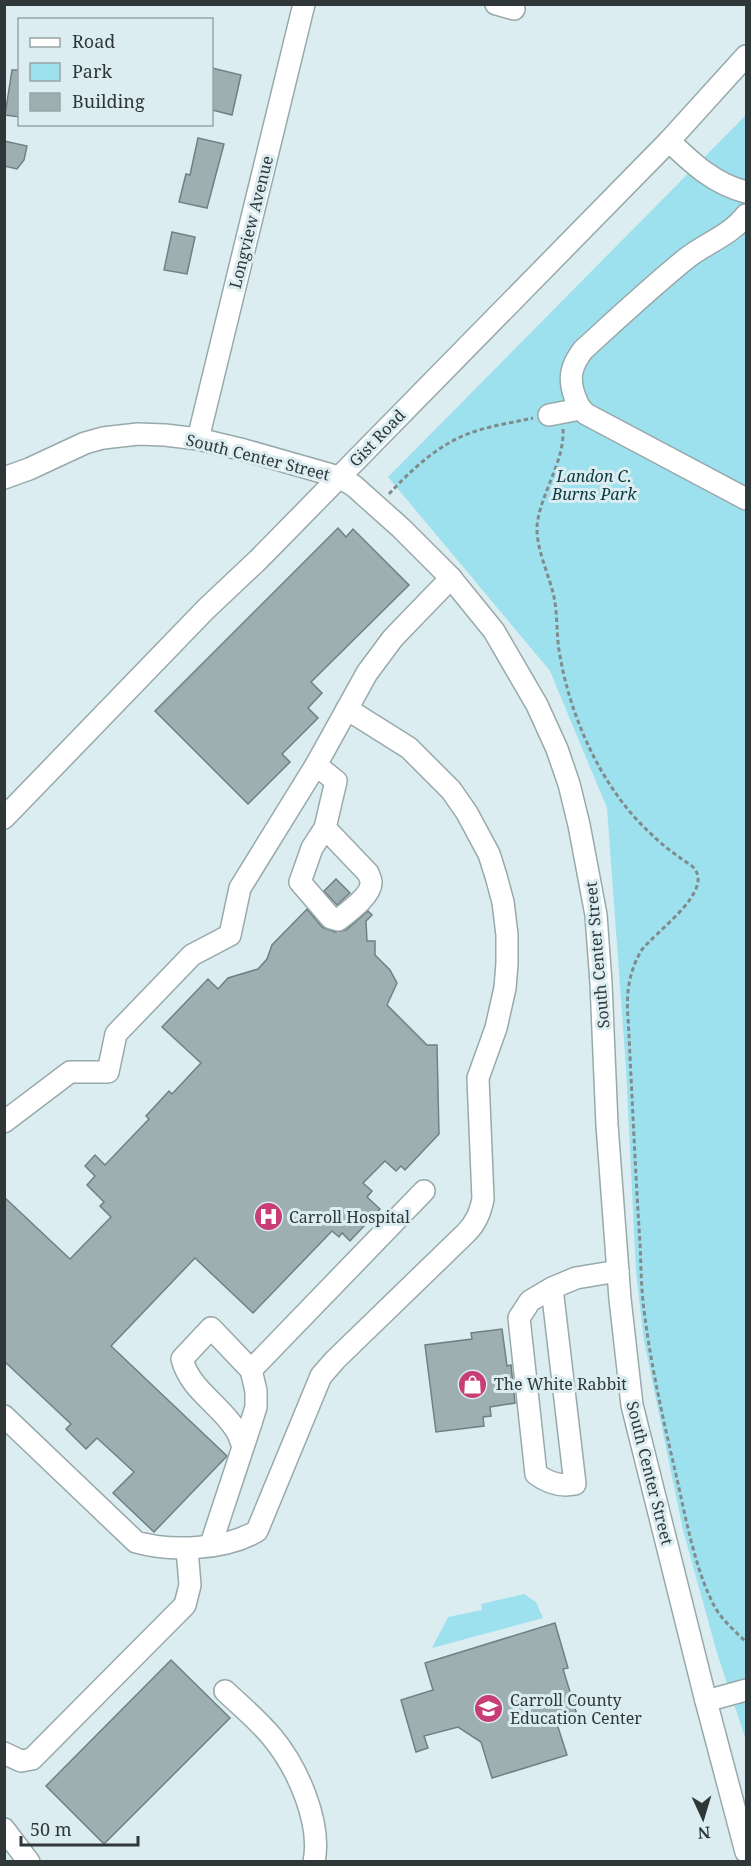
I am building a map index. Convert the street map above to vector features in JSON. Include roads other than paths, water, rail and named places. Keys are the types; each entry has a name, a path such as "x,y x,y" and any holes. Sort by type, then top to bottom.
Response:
{"street":[{"name":"Longview Avenue","path":"198,439 304,4"},
{"name":"Gist Road","path":"4,818 206,609 258,560 669,141 747,56"},
{"path":"669,141 696,166 720,182 747,192"},
{"path":"747,215 739,225 690,256 666,275 583,350 574,363 570,375 571,387 580,409 586,414 747,499"},
{"path":"549,415 580,409"},
{"name":"South Center Street","path":"4,478 29,470 70,449 103,438 138,434 198,439 339,477 362,493 452,578 494,631 537,705 557,749 579,825 596,915 607,1125 621,1309 632,1405 706,1701 747,1852"},
{"path":"4,1122 70,1072 108,1072 117,1034 192,954 230,935 240,888 316,765 376,660 393,638 452,578"},
{"path":"4,1416 136,1542 153,1547 187,1549 234,1542 257,1531 321,1376 335,1359 474,1224 483,1199 478,1078 496,1028 505,988 507,935 503,902 489,854 467,813 451,790 408,748 347,709"},
{"path":"316,765 336,781 324,828"},
{"path":"251,1370 424,1191"},
{"path":"552,1288 575,1484 564,1486 546,1481 536,1474 519,1318 530,1301 552,1288 576,1278 618,1271"},
{"path":"211,1544 243,1447 256,1407 256,1392 251,1370 211,1328 182,1359 185,1370 194,1384 235,1429 243,1447"},
{"path":"4,1753 21,1761 32,1759 185,1605 190,1585 187,1549"},
{"path":"706,1701 747,1690"},
{"path":"225,1691 271,1735 293,1770 309,1809 315,1833 314,1862"},
{"path":"4,1829 29,1862"}],"place":[{"name":"Carroll Hospital","path":"268,1217"},
{"name":"The White Rabbit","path":"473,1384"},
{"name":"Carroll County Education Center","path":"489,1709"}],"park label":[{"name":"Landon C. Burns Park","path":"594,485"}]}
